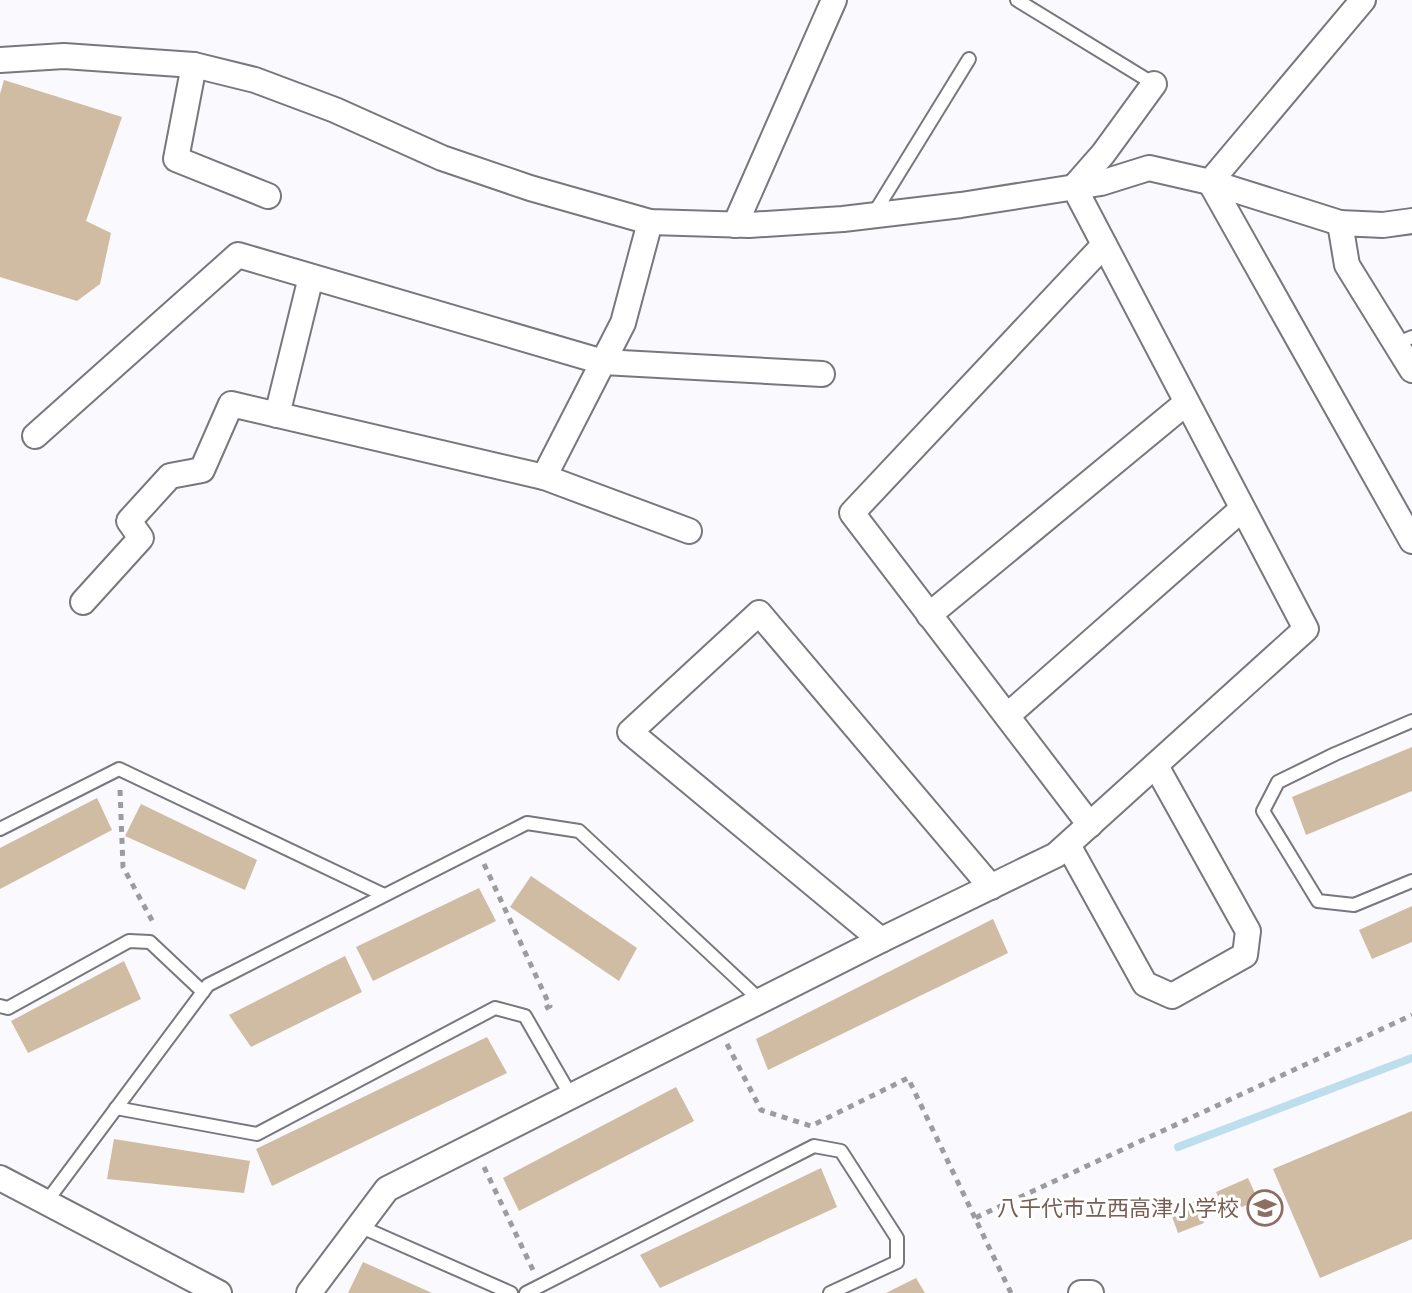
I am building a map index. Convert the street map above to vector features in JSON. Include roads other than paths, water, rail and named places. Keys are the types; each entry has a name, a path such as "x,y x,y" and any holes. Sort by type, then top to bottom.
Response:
{"street":[{"path":"735,225 834,0"},
{"path":"1210,182 1363,0"},
{"path":"0,60 64,56 194,65 282,90 471,168 650,222 735,225 873,215 1101,183 1149,168 1210,182 1340,223 1383,225 1412,221"},
{"path":"194,65 176,159 268,196"},
{"path":"1074,187 1103,154 1154,84"},
{"path":"1210,182 1412,541"},
{"path":"309,1293 387,1189 760,1000 1056,855 1306,629 1074,187"},
{"path":"544,477 623,323 650,222"},
{"path":"1340,223 1347,265 1404,341 1412,370"},
{"path":"1090,825 852,513 1104,245"},
{"path":"35,436 238,255 603,362 822,374"},
{"path":"277,415 311,277"},
{"path":"929,615 1186,403"},
{"path":"83,602 141,538 129,521 159,487 170,476 202,470 231,404 544,477 689,531"},
{"path":"1007,716 1242,509"},
{"path":"881,940 630,732 759,613 991,887"},
{"path":"1068,845 1145,984 1172,996 1245,955 1248,931 1156,766"},
{"path":"0,1178 219,1293"},
{"path":"1081,1293 1091,1293"}],"lane":[{"path":"1017,0 1154,84"},
{"path":"873,215 969,59"},
{"path":"1412,721 1278,782 1263,811 1318,901 1354,905 1412,881"},
{"path":"0,829 119,769 384,895"},
{"path":"47,1201 208,985 527,823 579,831 760,1000"},
{"path":"0,1006 8,1008 129,941 150,942 203,992"},
{"path":"116,1108 257,1134 495,1008 525,1016 571,1096"},
{"path":"526,1293 814,1146 841,1151 897,1238 897,1262 830,1293"},
{"path":"359,1226 511,1293"}],"waterway":[{"path":"1178,1147 1412,1058"}],"place":[{"name":"八千代市立西高津小学校","path":"1265,1208"}]}
